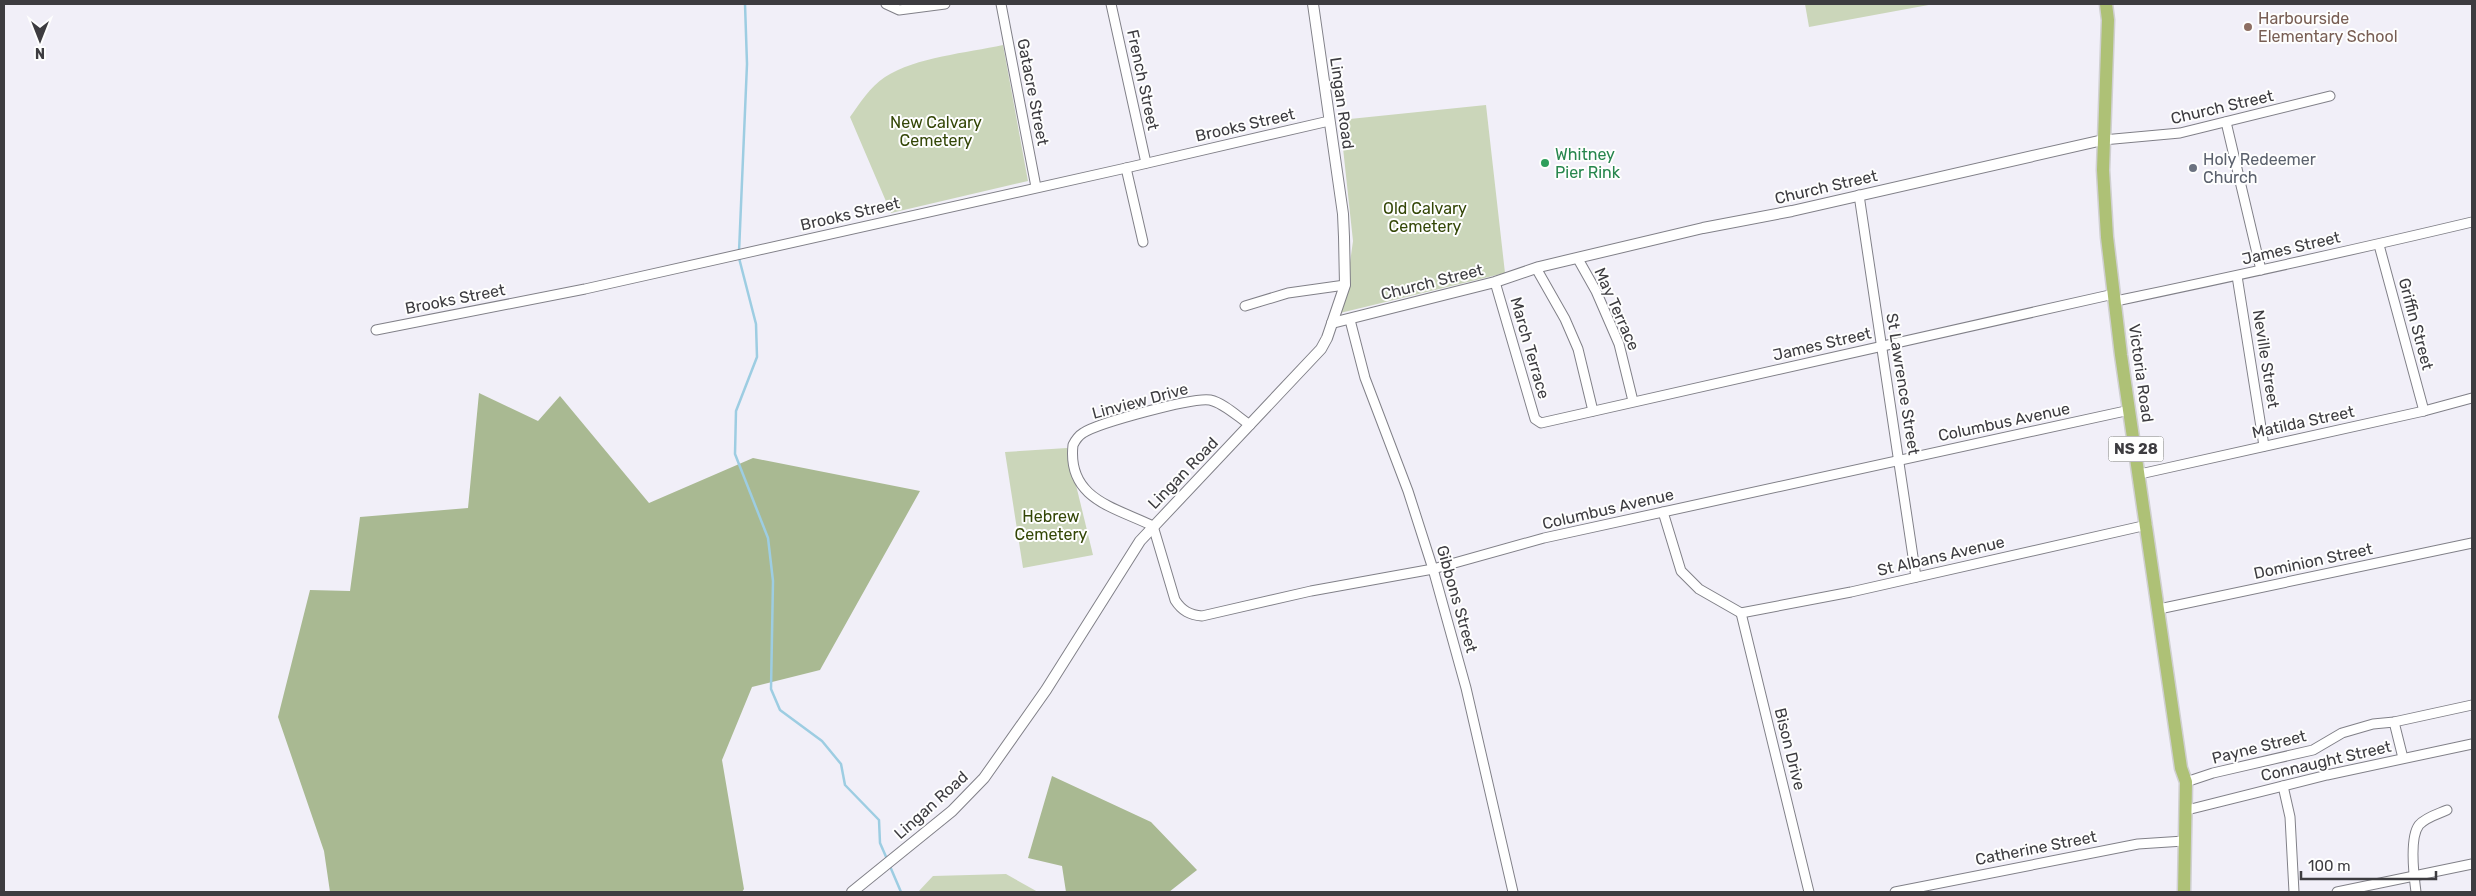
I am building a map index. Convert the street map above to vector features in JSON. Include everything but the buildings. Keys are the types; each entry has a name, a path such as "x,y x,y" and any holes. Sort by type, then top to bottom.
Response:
{"main road":[{"name":"Victoria Road","path":"2106,4 2108,20 2104,140 2107,232 2130,410 2181,768 2186,782 2187,810 2184,841 2184,892"}],"street":[{"path":"886,4 899,10 945,4"},
{"name":"Gatacre Street","path":"1001,4 1036,187"},
{"name":"French Street","path":"1111,4 1146,163"},
{"name":"Lingan Road","path":"852,892 952,811 984,778 1046,690 1126,561 1154,526 1321,349 1345,286 1343,214 1313,4"},
{"name":"Church Street","path":"1332,323 1350,320 1366,314 1494,282 1536,268 1703,228 1858,196 2104,140 2169,135 2330,96"},
{"name":"Brooks Street","path":"376,330 593,287 1329,121"},
{"path":"2226,122 2261,270"},
{"path":"1126,168 1143,242"},
{"name":"St Lawrence Street","path":"1858,196 1900,460 1916,576"},
{"name":"James Street","path":"1537,421 1543,422 1882,345 2115,297 2237,276 2334,252 2378,245 2472,222"},
{"name":"Griffin Street","path":"2378,245 2424,411"},
{"name":"May Terrace","path":"1578,259 1596,291 1619,344 1633,401"},
{"path":"1536,268 1565,319 1578,349 1592,411"},
{"name":"Neville Street","path":"2237,276 2264,446"},
{"name":"March Terrace","path":"1494,282 1537,421"},
{"path":"1245,306 1288,293 1345,286"},
{"name":"Gibbons Street","path":"1350,320 1365,378 1408,491 1434,569 1466,688 1512,892"},
{"name":"Matilda Street","path":"2140,474 2424,411 2472,398"},
{"name":"Linview Drive","path":"1154,526 1095,498 1083,489 1076,476 1073,455 1073,445 1079,436 1110,423 1160,409 1205,400 1218,403 1250,425"},
{"name":"Columbus Avenue","path":"1154,526 1175,600 1182,609 1195,616 1202,616 1312,591 1434,569 1544,538 2130,410"},
{"path":"1663,512 1681,571 1699,589 1741,613"},
{"name":"St Albans Avenue","path":"1741,613 2147,525"},
{"name":"Dominion Street","path":"2159,609 2472,543"},
{"name":"Bison Drive","path":"1741,613 1809,892"},
{"name":"Payne Street","path":"2186,782 2213,773 2310,751 2350,730 2472,705"},
{"path":"2394,722 2403,758"},
{"name":"Connaught Street","path":"2187,810 2403,758 2472,744"},
{"path":"2283,786 2290,817 2294,892"},
{"path":"2416,892 2414,850 2417,828 2425,820 2447,810"},
{"name":"Catherine Street","path":"1895,892 2138,844 2184,841"},
{"path":"2337,892 2472,864"}],"green space":[{"path":"1805,4 1934,4 1809,27"},
{"name":"New Calvary Cemetery","path":"1003,45 1028,181 891,213 850,117 875,85 897,70 942,56"},
{"name":"Old Calvary Cemetery","path":"1486,105 1505,273 1336,314 1347,284 1353,241 1340,120"},
{"path":"479,393 538,421 560,396 649,503 753,458 920,491 820,670 752,687 722,760 744,889 742,892 330,892 324,851 278,717 310,590 350,591 360,517 468,508"},
{"name":"Hebrew Cemetery","path":"1067,448 1093,555 1023,568 1005,452"},
{"path":"1052,776 1151,822 1197,870 1169,892 1066,892 1062,866 1028,858"},
{"path":"1006,874 1038,892 918,892 933,876"}],"waterway":[{"path":"739,252 747,64 745,4"},
{"path":"739,258 756,324 757,357 736,411 735,454 768,538 773,581 771,689 780,710 822,741 841,764 845,785 879,820 880,843 887,859"},
{"path":"889,864 901,892"}],"place":[{"name":"Harbourside Elementary School","path":"2248,27"},
{"name":"Whitney Pier Rink","path":"1545,163"},
{"name":"Holy Redeemer Church","path":"2193,168"}]}
